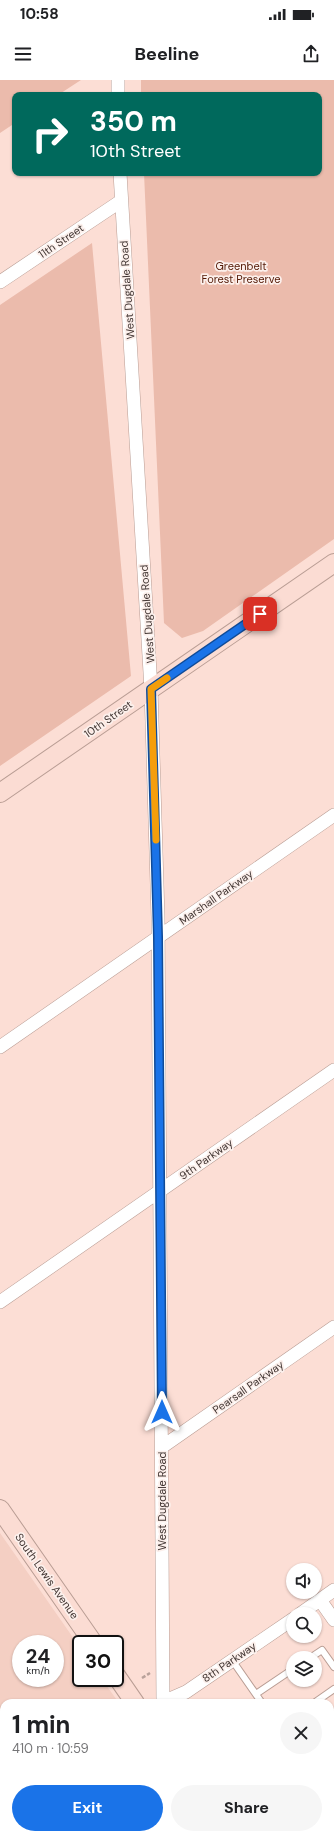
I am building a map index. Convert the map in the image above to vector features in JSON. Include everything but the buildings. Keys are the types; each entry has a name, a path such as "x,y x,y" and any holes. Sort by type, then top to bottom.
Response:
{"street":[{"path":"118,80 118,92"},
{"name":"West Dugdale Road","path":"120,176 151,689 158,937 163,1699"},
{"name":"11th Street","path":"0,282 121,201"},
{"name":"10th Street","path":"0,793 334,563"},
{"name":"Marshall Parkway","path":"0,1047 334,815"},
{"name":"9th Parkway","path":"0,1302 334,1070"},
{"name":"Pearsall Parkway","path":"162,1447 334,1327"},
{"name":"South Lewis Avenue","path":"0,1509 88,1635"},
{"path":"310,1607 334,1590"},
{"path":"320,1600 334,1620"},
{"name":"8th Parkway","path":"170,1699 186,1692 286,1624"},
{"path":"124,1687 132,1699"}],"lane":[{"path":"320,1651 322,1650 334,1667"},
{"path":"232,1660 259,1699"},
{"path":"256,1694 286,1674"},
{"path":"320,1699 334,1689"}],"shaded area":[{"path":"0,1533 72,1636 72,1687 107,1687 116,1699 0,1699"}],"green space":[{"path":"0,80 81,80 63,92 12,92 12,125 0,133"},
{"name":"Greenbelt Forest Preserve","path":"141,80 334,80 334,539 203,631 182,638 164,623 144,176 322,176 322,92 141,92"},
{"path":"92,243 131,676 0,766 0,305"}],"slow traffic":[{"path":"156,840 151,689 167,678"}],"route":[{"path":"162,1412 158,937 151,689 260,614"}]}
